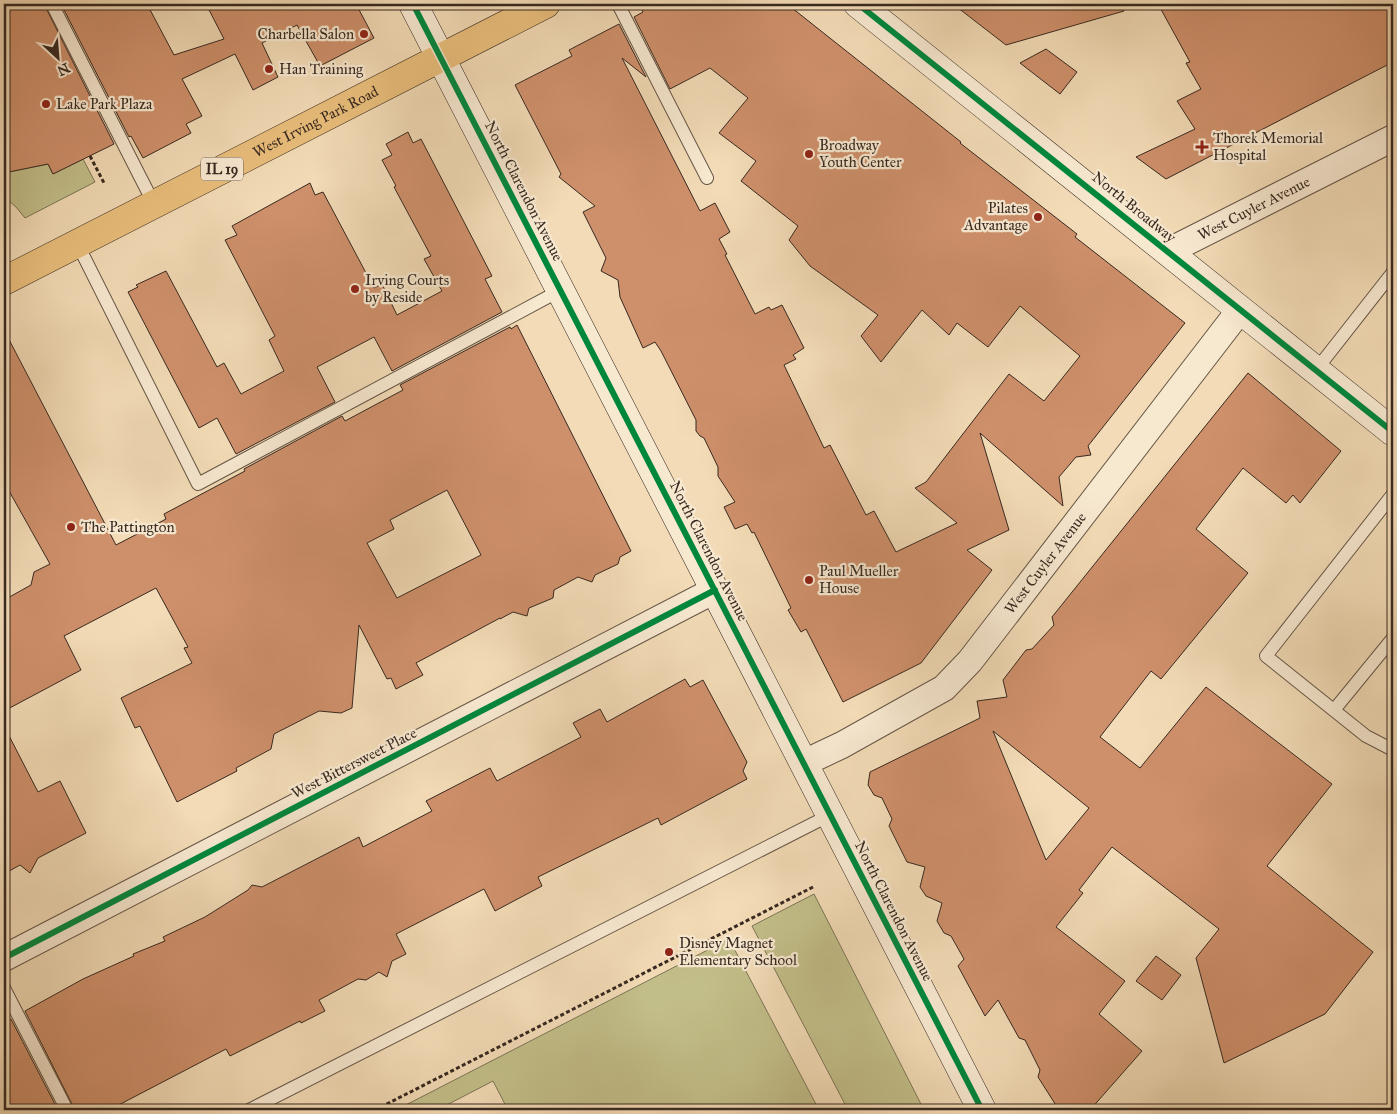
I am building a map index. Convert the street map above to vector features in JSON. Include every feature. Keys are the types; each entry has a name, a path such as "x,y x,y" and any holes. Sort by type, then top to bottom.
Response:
{"main road":[{"name":"West Irving Park Road","path":"4,281 546,4"}],"street":[{"name":"North Clarendon Avenue","path":"413,4 982,1110"},
{"name":"North Broadway","path":"858,4 1393,432"},
{"name":"West Cuyler Avenue","path":"1169,251 1393,138"},
{"name":"West Cuyler Avenue","path":"804,763 842,745 944,688 970,661 1240,310"},
{"name":"West Bittersweet Place","path":"4,958 715,590"}],"lane":[{"path":"52,4 154,204"},
{"path":"618,4 707,178"},
{"path":"77,244 198,484 561,290"},
{"path":"1316,370 1393,272"},
{"path":"1393,494 1266,656 1366,736 1393,750"},
{"path":"1334,710 1393,638"},
{"path":"249,1110 830,815"},
{"path":"4,988 67,1110"}],"path":[{"path":"90,156 104,183"},
{"path":"375,1110 815,886"}],"shaded area":[{"path":"83,159 95,182 25,218 4,197 4,173 48,164 53,174"},
{"path":"814,894 924,1110 848,1110 752,926"},
{"path":"729,939 819,1110 508,1110 493,1081 437,1110 396,1110"}],"building":[{"name":"Lake Park Plaza","path":"4,4 44,4 114,144 53,174 48,164 4,173"},
{"path":"61,4 147,4 174,55 224,39 206,4 356,4 374,38 320,66 297,25 262,43 278,77 253,90 235,54 182,79 202,116 186,124 191,133 143,158 131,136 129,137"},
{"path":"639,4 787,4 1077,234 1075,237 1185,323 1088,446 1091,455 1076,457 1059,477 1063,506 980,433 1009,530 967,550 992,570 921,663 843,702 806,629 801,632 788,610 791,608 754,532 752,533 747,524 735,529 724,507 735,502 718,476 718,467 704,438 696,431 696,420 661,351 655,342 643,348 620,297 618,280 601,271 606,258 583,212 595,206 559,177 561,174 515,85 572,56 569,50 619,24 646,77 622,58 700,211 715,203 730,232 719,239 727,254 725,255 755,314 769,307 771,310 782,305 804,348 793,355 796,359 784,365 824,448 830,445 866,515 874,511 896,552 957,523 915,488 926,482 1009,374 1044,401 1080,356 1020,306 988,347 957,323 949,335 922,310 881,362 861,336 878,315 810,266 789,240 798,226 741,181 756,161 719,133 748,98 710,68 670,89 634,17 643,12"},
{"path":"953,4 1123,4 1124,11 1006,45"},
{"name":"Thorek Memorial Hospital","path":"1158,4 1393,4 1393,62 1166,179 1136,157 1195,129 1177,101 1201,89 1186,63 1190,62"},
{"path":"1046,49 1077,72 1060,94 1020,63"},
{"name":"Irving Courts by Reside","path":"408,132 413,143 421,139 492,276 485,279 502,312 392,371 374,337 317,367 335,402 236,454 217,418 199,428 128,292 138,287 136,285 166,271 217,367 224,363 241,394 284,371 269,340 275,336 225,240 237,235 232,226 310,183 315,195 323,192 374,288 382,284 397,315 442,291 424,259 431,256 394,187 396,186 382,160 392,155 386,144"},
{"path":"517,325 631,551 620,557 618,564 595,575 592,582 578,577 554,590 553,598 529,608 527,616 513,612 416,663 423,675 396,689 391,678 387,679 359,625 352,708 341,713 319,711 274,734 271,749 236,768 237,771 177,802 140,726 135,728 121,698 192,663 184,648 188,647 156,588 64,636 81,670 4,711 4,600 31,585 34,572 50,564 4,482 4,330 116,545 166,519 164,514 245,471 244,469 342,416 345,421 403,390 400,385 510,327 511,329","holes":["447,490 481,555 397,598 367,543 394,529 390,520"]},
{"path":"1248,373 1341,451 1300,503 1293,495 1286,503 1243,468 1196,529 1248,573 1161,679 1151,671 1100,737 1140,768 1206,687 1332,784 1267,866 1373,952 1325,1014 1224,1063 1196,958 1219,929 1112,847 1079,890 1083,893 1056,927 1125,981 1099,1014 1142,1051 1090,1110 1059,1110 1038,1077 1040,1070 1025,1040 1019,1038 998,1000 985,1016 958,966 964,959 951,936 944,933 937,921 942,903 926,896 920,887 925,867 907,862 889,826 892,819 882,798 874,795 868,785 870,772 980,718 977,701 1007,697 1003,680 1026,650 1032,649 1054,625 1052,617","holes":["993,731 1089,808 1046,860"]},
{"path":"685,679 690,687 703,680 747,762 743,771 747,779 661,825 658,818 538,877 542,886 495,911 484,889 396,934 406,954 392,961 387,977 379,972 366,980 358,979 319,1000 325,1011 301,1023 300,1021 230,1056 226,1049 109,1110 75,1110 25,1011 83,979 134,956 133,954 165,941 163,937 205,917 248,890 252,885 262,887 359,837 363,847 432,811 426,801 490,768 497,781 581,737 573,723 600,709 607,722"},
{"path":"4,726 38,792 60,781 86,833 38,858 30,873 20,865 4,874"},
{"path":"1156,956 1181,975 1162,1000 1136,981"},
{"path":"11,1019 58,1110 4,1110 4,1023"}],"cycle path":[{"path":"413,4 982,1110"},
{"path":"858,4 1393,432"},
{"path":"4,958 715,590"}],"place":[{"name":"Charbella Salon","path":"364,34"},
{"name":"Han Training","path":"269,69"},
{"name":"Lake Park Plaza","path":"46,104"},
{"name":"Thorek Memorial Hospital","path":"1202,147"},
{"name":"Broadway Youth Center","path":"809,154"},
{"name":"Pilates Advantage","path":"1038,217"},
{"name":"Irving Courts by Reside","path":"355,289"},
{"name":"The Pattington","path":"71,527"},
{"name":"Paul Mueller House","path":"809,580"},
{"name":"Disney Magnet Elementary School","path":"669,952"}]}
